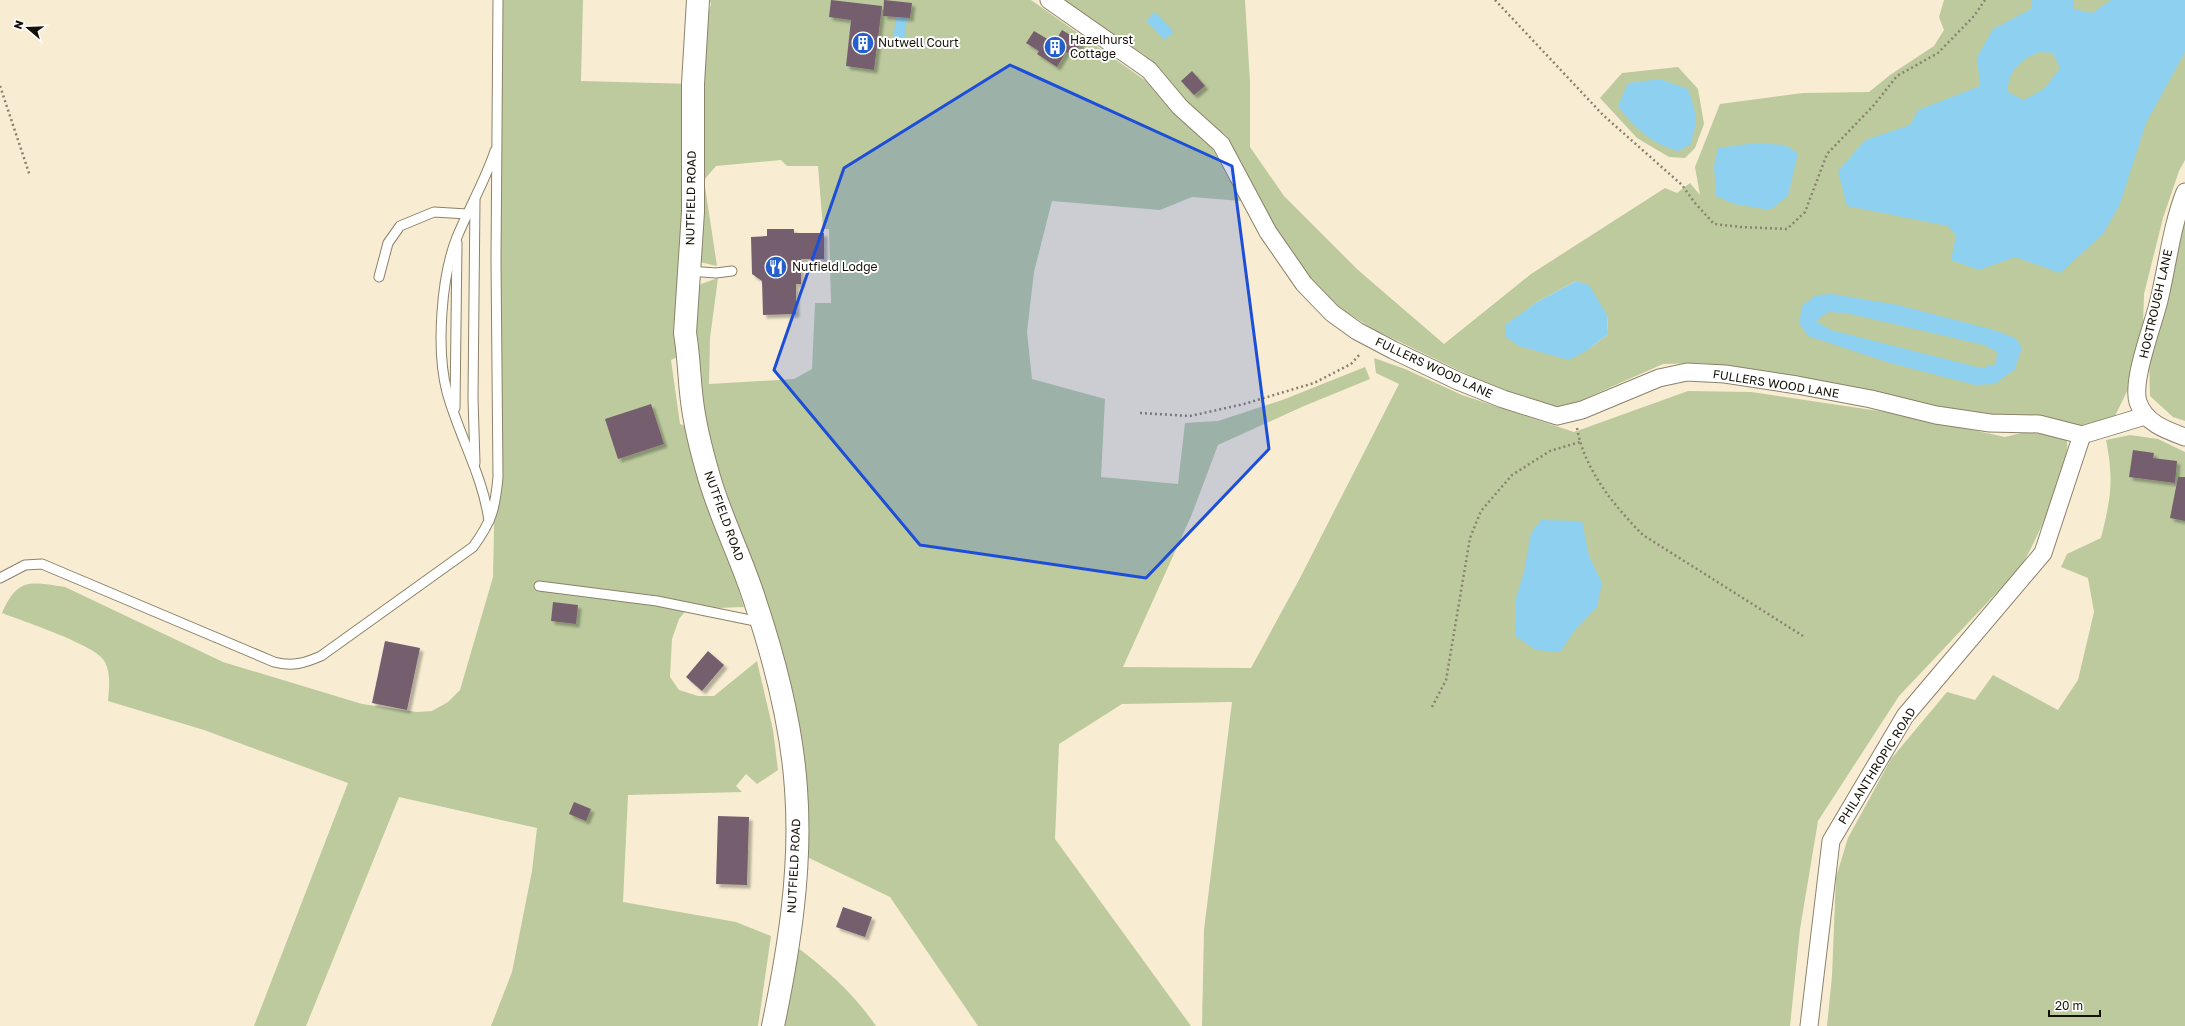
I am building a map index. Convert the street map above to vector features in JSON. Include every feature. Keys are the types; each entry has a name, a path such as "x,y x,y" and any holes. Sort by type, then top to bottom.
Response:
{"main road":[{"name":"NUTFIELD ROAD","path":"698,0 693,84 693,212 685,334 692,402 710,479 762,622 791,743 796,789 797,846 790,927 773,1026"}],"street":[{"name":"FULLERS WOOD LANE","path":"1049,0 1149,70 1180,107 1221,144 1268,232 1304,284 1332,313 1357,331 1458,381 1509,401 1557,416 1575,412 1659,378 1694,372 1725,374 1871,399 1936,415 1990,423 2039,424 2082,435"},
{"name":"HOGTROUGH LANE","path":"2145,416 2138,401 2138,383 2160,297 2171,243 2185,192"},
{"path":"2082,435 2145,416 2156,424 2185,437"},
{"name":"PHILANTHROPIC ROAD","path":"1809,1026 1831,841 1905,716 2043,553 2082,435"}],"lane":[{"path":"0,578 25,564 42,564 267,659 288,666 307,662 321,656 461,558 473,548 489,524 496,500 498,477 498,0"},
{"path":"489,524 486,501 455,420 443,372 442,346 446,280 450,258 457,237 485,176 498,143"},
{"path":"475,196 473,398 475,469"},
{"path":"379,277 388,243 400,226 434,212 467,214"},
{"path":"455,420 457,237"},
{"path":"689,271 716,273 732,271"},
{"path":"539,586 657,601 762,622"}],"path":[{"path":"1495,0 1603,115 1682,185 1695,203 1714,224 1741,227 1787,228 1805,212 1827,154 1874,105 1897,76 1938,53 1974,16 1985,0"},
{"path":"0,86 30,176"},
{"path":"1140,413 1190,416 1244,404 1314,384 1351,364 1374,340"},
{"path":"1575,412 1580,442 1589,466 1627,519 1643,535 1803,636"},
{"path":"1432,707 1446,680 1470,538 1481,511 1512,475 1550,451 1580,442"}],"highlighted area":[{"path":"1010,65 1232,166 1269,449 1146,578 920,545 774,370 844,168"}],"green space":[{"path":"499,0 583,0 581,81 693,84 688,352 671,360 680,424 691,428 744,607 687,609 679,619 672,639 670,677 679,690 698,696 714,696 757,661 773,730 778,770 757,784 746,774 736,786 742,792 628,795 623,902 736,922 771,936 758,1026 491,1026 512,972 532,871 537,828 399,797 306,1026 254,1026 348,783 204,730 108,701 108,671 105,662 99,655 88,648 58,634 2,613 14,593 26,585 43,584 65,587 223,662 362,704 417,712 432,711 448,702 460,690 493,577 497,388"},
{"path":"710,0 1031,0 1146,81 1176,115 1212,148 1241,201 1192,197 1160,210 1052,201 1034,272 1027,332 1032,379 1105,399 1101,477 1178,484 1185,423 1218,421 1285,399 1365,367 1370,379 1304,406 1218,445 1192,514 1123,667 1251,668 1300,578 1399,384 1376,373 1374,358 1405,369 1462,395 1574,432 1688,391 1751,392 1899,414 2005,437 2025,432 2066,437 2067,448 2065,464 2059,482 2052,502 2021,567 1899,696 1818,821 1800,929 1790,1026 1202,1026 1204,930 1232,702 1122,704 1059,744 1055,839 1191,1026 978,1026 890,897 805,856 736,521 714,456 699,399 696,325 697,289 701,284 718,278 710,338 709,384 794,379 812,369 815,303 831,303 829,229 823,229 818,166 787,166 781,160 716,166 704,180 717,266 700,262 701,31 711,5"},
{"path":"1061,0 1245,0 1250,82 1250,147 1284,196 1358,270 1444,344 1531,274 1665,188 1677,193 1690,183 1700,195 1695,167 1720,104 1803,93 1869,92 1890,75 1934,46 1944,30 1939,17 1944,0 2185,0 2185,160 2179,171 2163,218 2144,294 2143,325 2132,381 2115,416 2096,425 2072,427 1971,413 1763,373 1702,363 1663,364 1577,402 1550,408 1506,393 1373,329 1331,302 1302,269 1270,221 1227,136 1197,115 1162,71 1143,54","holes":["1576,281 1607,315 1608,334 1589,349 1506,325 1537,302"]},
{"path":"1678,67 1698,89 1704,124 1695,148 1685,158 1669,157 1637,138 1600,98 1622,73"},
{"path":"2185,219 2185,421 2173,417 2150,396 2149,358 2170,295 2177,248"},
{"path":"2130,435 2158,439 2185,452 2185,1026 1827,1026 1832,976 1836,877 1848,838 1891,759 1947,692 1975,700 1993,675 2058,710 2078,680 2094,612 2088,578 2061,567 2067,554 2101,538 2109,500 2111,478 2106,440"},
{"path":"797,947 850,993 876,1026 785,1026"}],"water":[{"path":"2032,0 2073,0 2074,9 2092,13 2111,0 2185,0 2185,52 2146,123 2120,204 2103,234 2060,273 2015,257 1979,270 1951,260 1956,236 1948,226 1847,206 1838,171 1865,140 1910,125 1918,110 1980,86 1977,57 1993,29 2031,9","holes":["2040,52 2053,53 2060,68 2045,88 2024,100 2008,92 2010,78 2016,67 2021,62"]},
{"path":"1155,12 1174,32 1164,40 1146,21"},
{"path":"896,17 907,18 904,42 893,41"},
{"path":"1660,79 1688,89 1695,111 1695,129 1690,145 1678,151 1660,144 1644,134 1630,121 1618,106 1628,83"},
{"path":"1755,143 1785,145 1798,153 1788,196 1770,210 1734,204 1716,196 1714,166 1718,148"},
{"path":"1576,281 1589,285 1607,315 1608,334 1589,349 1569,360 1519,346 1506,337 1505,325 1537,302"},
{"path":"1833,294 1898,305 1994,330 2015,338 2022,347 2015,369 1995,384 1975,385 1890,363 1808,336 1799,323 1802,306 1816,295","holes":["1828,312 1846,313 1984,345 1997,352 1996,364 1981,368 1831,330 1816,321"]},
{"path":"1541,520 1582,521 1589,556 1602,583 1597,607 1575,630 1560,652 1536,650 1515,636 1516,598 1524,572 1531,533"}],"building":[{"name":"Nutwell Court","path":"831,0 882,6 874,70 846,66 851,20 829,17"},
{"path":"884,0 912,3 910,18 883,16"},
{"name":"Hazelhurst Cottage","path":"1062,30 1082,42 1073,56 1066,52 1057,67 1037,54 1039,51 1026,43 1034,31 1054,43"},
{"path":"1192,71 1205,86 1194,95 1181,81"},
{"name":"Nutfield Lodge","path":"767,229 794,229 794,233 824,233 824,259 801,259 801,284 796,284 796,314 763,315 762,281 752,274 751,237 767,236"},
{"path":"651,404 664,444 618,459 605,419"},
{"path":"2133,450 2154,453 2153,458 2177,461 2175,483 2129,477"},
{"path":"2178,477 2185,477 2185,521 2170,518"},
{"path":"553,602 578,605 576,624 551,621"},
{"path":"385,641 420,648 407,710 372,703"},
{"path":"708,651 724,665 702,691 686,677"},
{"path":"574,802 591,809 586,821 569,814"},
{"path":"718,816 749,817 747,885 716,884"},
{"path":"843,907 872,917 865,937 836,927"}],"place":[{"name":"Nutwell Court","path":"863,43"},
{"name":"Hazelhurst Cottage","path":"1055,47"},
{"name":"Nutfield Lodge","path":"776,267"}]}
